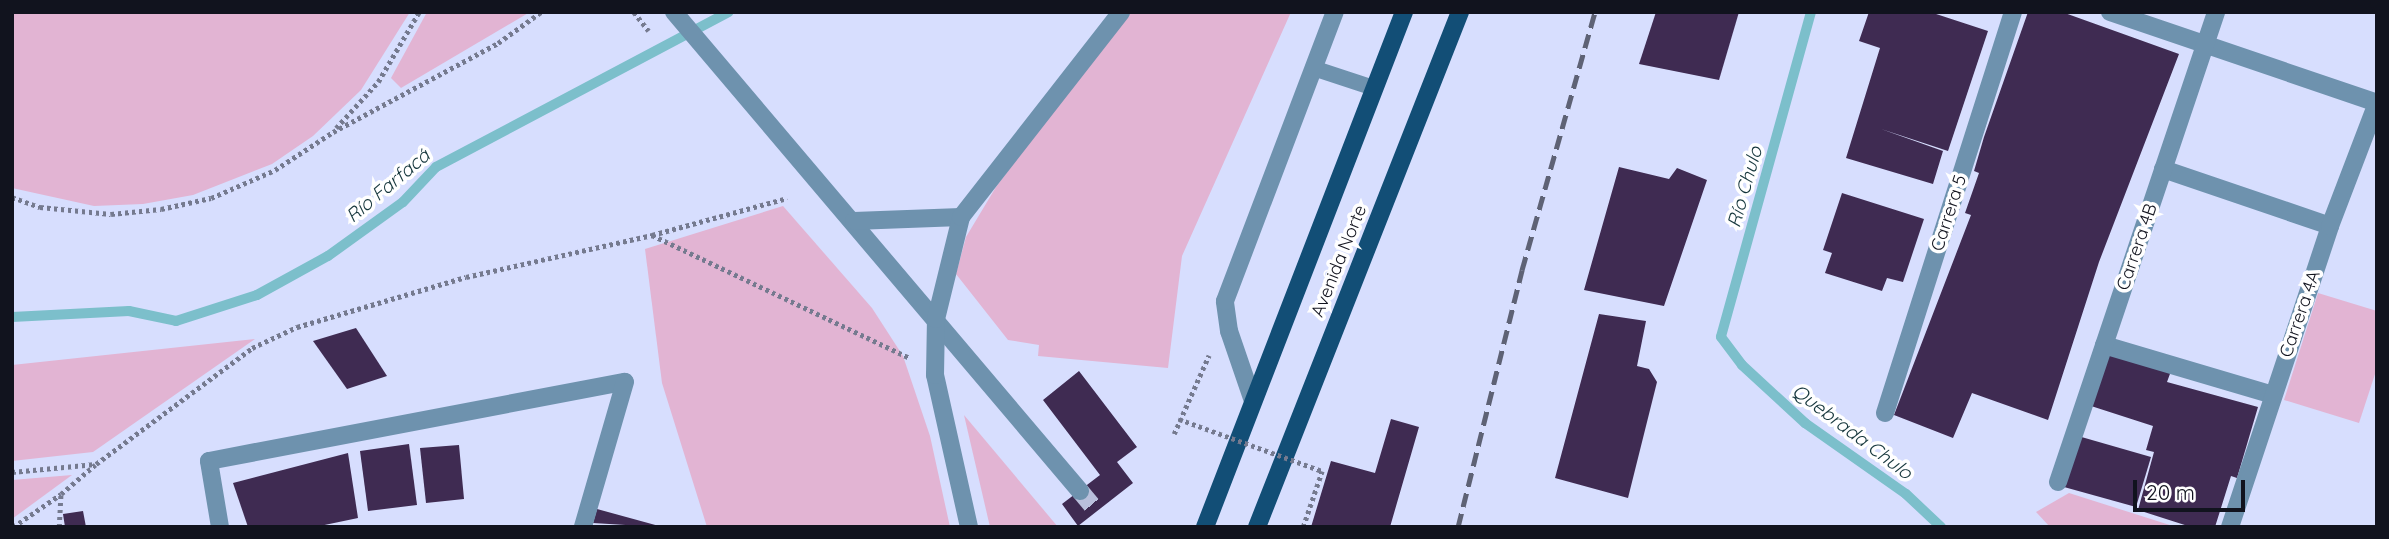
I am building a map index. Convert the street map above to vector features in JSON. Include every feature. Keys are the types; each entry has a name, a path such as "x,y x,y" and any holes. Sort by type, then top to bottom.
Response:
{"main road":[{"name":"Avenida Norte","path":"1205,527 1404,12"},
{"name":"Avenida Norte","path":"1257,527 1460,12"}],"street":[{"path":"674,12 854,221 1080,491"},
{"path":"969,527 935,376 936,319 961,217 1121,12"},
{"path":"1253,401 1226,320 1230,285 1335,12"},
{"name":"Carrera 5","path":"1885,413 2013,12"},
{"path":"2110,12 2377,103"},
{"name":"Carrera 4B","path":"2058,482 2216,12"},
{"name":"Carrera 4A","path":"2230,527 2330,226 2377,103"},
{"path":"2163,169 2330,226"},
{"path":"854,221 961,217"},
{"path":"2104,345 2273,395"},
{"path":"220,527 209,461 625,382 583,527"}],"lane":[{"path":"1313,68 1374,88"}],"path":[{"path":"332,131 378,82 419,12"},
{"path":"12,197 40,207 93,213 178,207 259,178 332,131 498,43 541,12"},
{"path":"634,12 649,31"},
{"path":"13,527 61,494 96,464 252,348 297,327 466,277 652,235 787,198"},
{"path":"652,235 896,348 935,376"},
{"path":"1174,433 1226,320"},
{"path":"1179,419 1322,471 1303,527"},
{"path":"12,472 96,464"},
{"path":"59,527 61,494"}],"shaded area":[{"path":"12,12 410,12 361,90 313,136 272,164 193,195 143,204 94,206 12,188"},
{"path":"427,12 530,12 401,88 391,78"},
{"path":"1127,12 1291,12 1182,256 1168,368 1038,356 1039,345 1008,340 956,274 966,237 996,187"},
{"path":"783,206 872,308 903,356 930,436 950,527 707,527 662,383 645,249"},
{"path":"2318,293 2377,311 2377,368 2359,423 2284,400"},
{"path":"255,339 93,452 12,461 12,365"},
{"path":"964,415 1058,527 990,527"},
{"path":"72,475 12,519 12,480"},
{"path":"2069,493 2176,527 2050,527 2036,512"}],"building":[{"path":"1656,12 1739,12 1719,80 1639,64"},
{"path":"1869,12 1930,12 1988,31 1948,151 1881,129 1943,151 1933,184 1846,158 1880,48 1859,41"},
{"path":"2028,12 2062,12 2179,54 2099,262 2048,420 1972,393 1953,438 1894,415 1971,215 1965,213 1979,173 1974,171"},
{"path":"1619,167 1669,179 1677,168 1707,180 1664,306 1584,290"},
{"path":"1842,193 1924,219 1903,282 1887,278 1882,291 1825,273 1832,253 1823,250"},
{"path":"1599,314 1646,321 1637,366 1649,369 1657,382 1628,498 1555,478"},
{"path":"356,328 387,376 347,389 313,341"},
{"path":"2106,350 2171,371 2167,382 2258,407 2237,478 2231,476 2215,527 2191,527 2138,510 2154,452 2146,450 2153,426 2088,405"},
{"path":"1079,371 1137,447 1117,462 1133,483 1078,526 1062,504 1100,475 1043,400"},
{"path":"1391,419 1419,427 1390,527 1311,527 1331,461 1375,473"},
{"path":"2078,436 2151,457 2136,507 2064,487"},
{"path":"409,444 417,505 368,511 360,451"},
{"path":"459,445 464,499 426,503 420,448"},
{"path":"348,453 358,518 315,527 248,527 233,483"},
{"path":"597,509 659,526 593,523"},
{"path":"83,511 86,527 65,527 63,514"}],"waterway":[{"name":"Río Farfacá","path":"12,317 129,311 176,321 257,295 328,256 403,202 436,167 729,12"},
{"name":"Río Chulo","path":"1811,12 1721,337 1742,365 1805,423 1906,494 1941,527"}],"tunnel":[{"path":"1080,491 1097,511"}],"railway":[{"path":"1458,527 1522,270 1595,12"}],"water label":[{"name":"Quebrada Chulo","path":"1852,432"}]}
